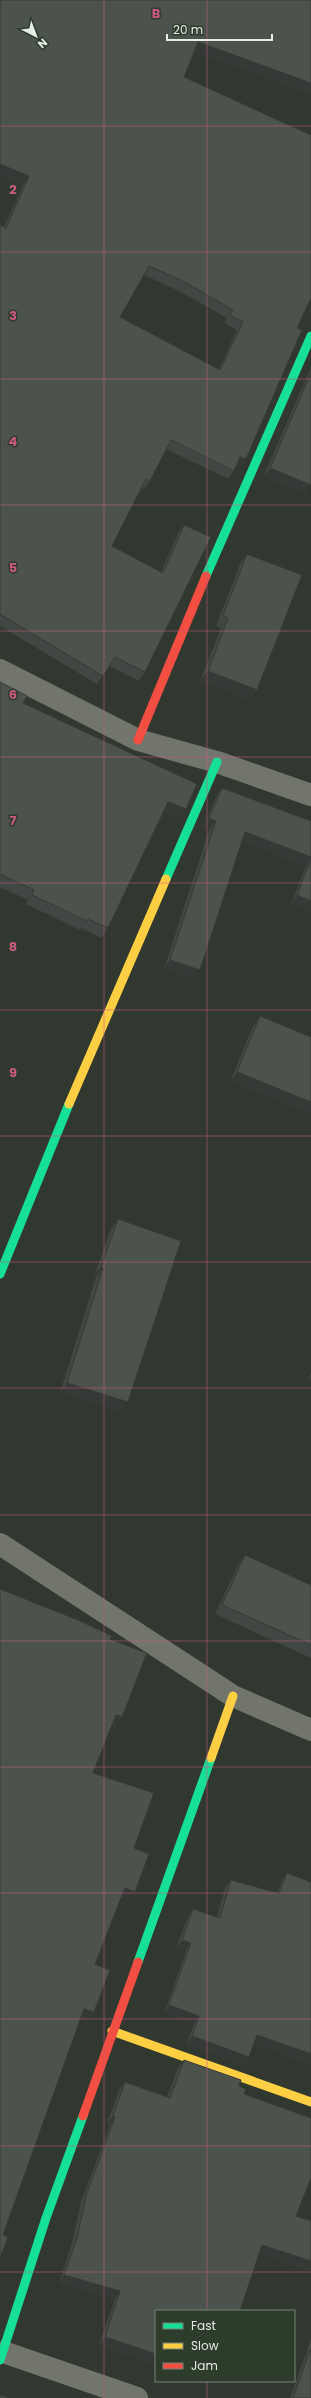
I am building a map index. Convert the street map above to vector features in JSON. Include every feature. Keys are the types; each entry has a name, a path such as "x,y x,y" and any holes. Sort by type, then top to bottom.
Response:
{"street":[{"path":"138,740 311,336"},
{"path":"0,670 138,740 217,762 311,796"},
{"path":"0,1274 53,1144 217,762"},
{"path":"0,1544 233,1696 311,1730"},
{"path":"137,2398 2,2356 46,2218 233,1696"},
{"path":"112,2031 311,2102"}],"building":[{"path":"1,0 311,0 311,83 198,42 184,77 311,135 311,298 297,328 302,330 246,459 240,457 234,471 171,440 150,481 146,479 112,546 163,573 184,525 211,537 145,672 115,657 103,676 0,614 0,225 6,228 29,176 0,164","holes":["149,266 185,282 233,310 230,315 243,322 220,370 120,317"]},
{"path":"311,373 311,485 270,468"},
{"path":"247,554 302,575 257,690 208,671 228,618 223,616"},
{"path":"0,682 27,696 23,703 197,784 186,809 168,802 108,928 88,919 87,921 32,895 34,890 0,874"},
{"path":"222,788 311,821 311,857 245,832 200,970 170,960 216,821 209,818"},
{"path":"311,859 311,901 297,895"},
{"path":"260,1016 311,1037 311,1102 237,1072"},
{"path":"118,1219 181,1241 128,1402 67,1383 103,1268 101,1267"},
{"path":"245,1555 311,1585 311,1645 222,1605"},
{"path":"0,1589 78,1620 112,1636 110,1639 147,1653 122,1717 116,1715 93,1773 154,1793 134,1848 149,1854 135,1892 125,1888 95,1964 110,1970 94,2012 84,2009 3,2235 8,2237 0,2258"},
{"path":"287,1873 311,1882 311,2054 257,2035 249,2057 192,2036 199,2016 169,2005 191,1943 182,1940 193,1909 220,1918 231,1880 279,1893"},
{"path":"184,2060 241,2080 239,2086 246,2089 244,2094 311,2118 311,2178 296,2216 311,2221 311,2261 262,2245 240,2310 155,2310 155,2354 105,2337 120,2291 64,2275 77,2238 87,2193 115,2117 113,2116 125,2082 170,2098"},
{"path":"311,2347 311,2398 293,2398"},
{"path":"0,2395 10,2398 0,2398"}],"traffic: fast":[{"path":"206,576 311,336"},
{"path":"166,879 217,762"},
{"path":"0,1274 69,1104"},
{"path":"138,1962 211,1758"},
{"path":"0,2360 46,2218 83,2116"}],"traffic: slow":[{"path":"69,1104 166,879"},
{"path":"211,1758 233,1696"},
{"path":"112,2031 311,2102"}],"traffic: jam":[{"path":"138,740 206,576"},
{"path":"83,2116 138,1962"}]}
